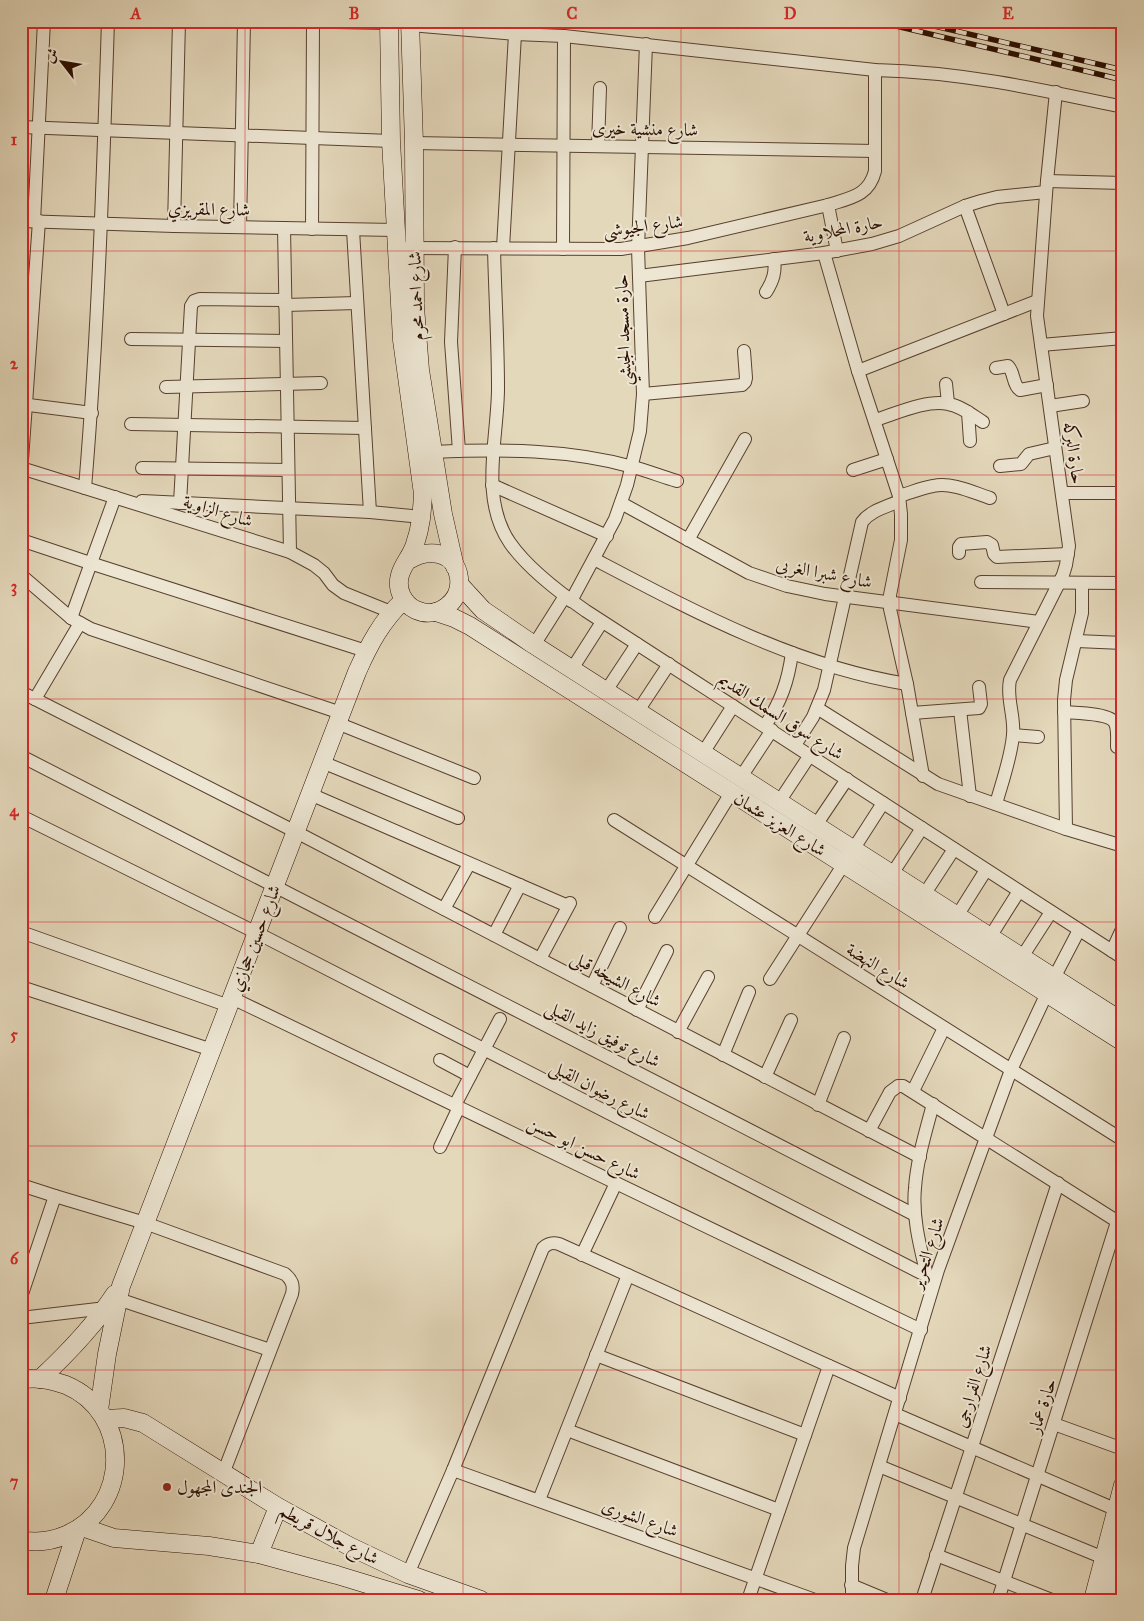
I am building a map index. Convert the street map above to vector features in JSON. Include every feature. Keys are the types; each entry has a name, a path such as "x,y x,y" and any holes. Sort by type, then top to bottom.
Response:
{"main road":[{"name":"شارع احمد محرم","path":"389,22 391,141 396,230 406,248 415,307 420,370 443,514 456,567"},
{"name":"شارع احمد محرم","path":"409,560 417,539 422,517 423,494 402,340 406,248 414,143 410,23"},
{"path":"428,552 439,553 449,558 456,567 460,585 450,605 436,612 418,611 404,600 400,592 400,575 403,567 409,560 418,554 428,552"},
{"name":"شارع العزيز عثمان","path":"460,585 483,610 534,645 1022,958 1050,986 1123,1042"},
{"name":"شارع حسين حجازي","path":"102,1415 106,1354 115,1298 366,651 391,612 404,600"},
{"name":"شارع العزيز عثمان","path":"436,612 470,626 844,865 1050,986 1123,1022"},
{"path":"636,732 642,714"},
{"name":"شارع حسين حجازي","path":"27,1378 75,1345 115,1298"},
{"path":"21,1540 30,1542 54,1540 79,1528 97,1513 108,1496 114,1477 116,1457 112,1437 102,1415 87,1398 73,1388 57,1382 27,1378"},
{"name":"شارع جلال قريطم","path":"102,1415 143,1423 278,1507 349,1546 408,1574 480,1600"},
{"path":"1093,1600 1123,1485"},
{"path":"259,1554 278,1507"},
{"path":"54,1600 79,1528"},
{"name":"شارع جلال قريطم","path":"79,1528 114,1538 210,1546 259,1554 401,1597 419,1600"},
{"path":"1111,1600 1123,1551"}],"street":[{"path":"21,474 31,221 44,21"},
{"path":"85,488 92,413 102,224 108,21"},
{"path":"174,226 179,21"},
{"path":"240,227 244,21"},
{"path":"282,21 389,22"},
{"path":"312,229 313,22"},
{"path":"410,23 515,34 564,36 646,44 875,70 920,71 1056,92 1123,107"},
{"name":"شارع سوق السمك القديم","path":"515,34 509,144 499,248 498,387 495,451 492,468 495,505 501,525 510,543 524,560 568,598 602,622 795,745 1117,955"},
{"path":"563,249 564,36"},
{"name":"حارة مسجد الجيشي","path":"534,645 568,598 607,536 621,503 640,431 644,394 638,248 646,44"},
{"path":"875,70 875,151"},
{"path":"598,146 600,88"},
{"name":"حارة البركه","path":"996,804 1013,735 1013,714 1008,696 1010,680 1058,583 1066,565 1068,554 1068,537 1041,345 1037,301 1056,92"},
{"path":"21,127 391,141"},
{"name":"شارع منشية خيرى","path":"414,143 875,151"},
{"name":"شارع الجيوشى","path":"406,248 621,250 688,238 828,205 860,193 868,188 873,180 875,151"},
{"name":"حارة المحلاوية","path":"639,276 837,251 899,236 965,206 997,197 1047,186 1123,183"},
{"path":"828,205 837,251"},
{"path":"965,206 1004,314"},
{"name":"شارع المقريزي","path":"31,221 396,230"},
{"path":"284,228 290,552"},
{"path":"353,230 370,512"},
{"path":"455,247 452,342 459,451"},
{"path":"824,253 858,371 899,499 902,527 901,540 889,602 923,776"},
{"path":"766,292 774,277 776,268 774,259"},
{"path":"180,503 188,340 191,306 194,301 200,299 357,303"},
{"path":"858,371 1037,301"},
{"path":"1041,345 1123,338"},
{"path":"131,339 286,341"},
{"path":"644,394 742,385 746,378 744,351"},
{"path":"996,368 1008,366 1011,369 1015,385 1020,390 1047,385"},
{"path":"166,387 321,383"},
{"path":"946,384 948,403"},
{"path":"1050,406 1083,401"},
{"path":"875,420 924,405 948,403 968,412 983,422"},
{"path":"24,404 92,413"},
{"path":"968,412 970,441"},
{"path":"131,424 365,428"},
{"path":"688,540 746,439"},
{"path":"1000,466 1022,464 1029,454 1055,448"},
{"path":"434,452 532,451 567,455 632,467 677,481"},
{"path":"853,470 887,459"},
{"name":"شارع الزاوية","path":"22,468 290,552 314,565 324,573 333,585 344,593 391,612"},
{"path":"142,468 288,470"},
{"path":"492,485 607,536"},
{"path":"795,745 817,708 831,665 844,596 862,522 873,512 899,499 933,486 945,485 956,487 990,498"},
{"path":"1062,493 1123,493"},
{"path":"35,699 75,620 90,563 120,499 370,512 422,517"},
{"name":"شارع شبرا الغربى","path":"621,503 743,570 768,580 806,590 844,596 1039,622"},
{"path":"21,540 366,651"},
{"path":"959,553 959,546 961,544 987,542 992,545 994,554 997,557 1068,554"},
{"path":"594,559 718,622 792,653 882,680 906,684"},
{"path":"21,575 75,620 103,633 339,718 474,778"},
{"path":"981,582 1123,583"},
{"path":"1066,829 1064,700 1066,680 1082,613 1082,583"},
{"path":"572,669 602,622"},
{"path":"1076,641 1123,643"},
{"path":"606,691 636,644"},
{"path":"741,777 768,728 784,691 792,653"},
{"path":"642,714 668,664"},
{"path":"912,713 979,708 981,704 979,687"},
{"name":"شارع الشيخه قبلى","path":"21,692 296,832 920,1157"},
{"path":"703,753 733,706"},
{"path":"817,708 923,776 954,790 1066,829 1123,846"},
{"path":"960,710 970,796"},
{"path":"1064,712 1104,716 1113,720 1116,724 1117,747"},
{"path":"1013,735 1038,737"},
{"path":"779,802 810,755"},
{"name":"شارع توفيق زايد القبلى","path":"21,756 915,1214"},
{"path":"322,762 458,818"},
{"path":"816,825 847,779"},
{"path":"655,917 730,793"},
{"path":"310,794 469,864 569,905 540,959"},
{"path":"770,979 883,803"},
{"name":"شارع رضوان القبلى","path":"21,816 257,933 927,1276"},
{"name":"شارع النهضة","path":"614,820 1123,1140"},
{"path":"892,874 922,828"},
{"path":"924,895 954,849"},
{"path":"444,909 469,864"},
{"path":"957,916 986,870"},
{"path":"494,935 520,885"},
{"path":"990,937 1019,891"},
{"path":"1022,958 1051,912"},
{"path":"1117,955 1123,927"},
{"path":"592,986 620,928"},
{"name":"شارع التحرير","path":"852,1600 851,1585 854,1548 938,1270 1011,1070 1050,986 1079,930"},
{"name":"شارع حسن ابو حسن","path":"21,932 230,1002 457,1106 921,1330"},
{"path":"637,1010 667,951"},
{"path":"678,1032 708,977"},
{"path":"21,987 212,1050"},
{"path":"723,1055 749,992"},
{"path":"440,1147 470,1076 500,1019"},
{"path":"765,1077 791,1020"},
{"path":"913,1091 944,1028"},
{"path":"818,1105 844,1038"},
{"path":"440,1060 470,1076"},
{"path":"868,1131 893,1088 903,1086 1120,1224"},
{"path":"932,1294 917,1234 915,1188 920,1157 933,1104"},
{"path":"582,1255 616,1183"},
{"name":"شارع الفرارجى","path":"922,1600 1058,1184"},
{"path":"21,1185 145,1223 285,1274 289,1278 294,1288 292,1294 223,1474"},
{"path":"21,1297 55,1196"},
{"name":"حارة عمار","path":"998,1600 1120,1224"},
{"path":"408,1574 454,1470 542,1248 547,1244 553,1242 559,1244 900,1398"},
{"path":"539,1500 628,1275"},
{"path":"21,1318 115,1298 270,1350"},
{"path":"596,1356 805,1435"},
{"path":"748,1600 829,1366"},
{"path":"895,1414 1116,1510"},
{"path":"1054,1424 1123,1450"},
{"path":"567,1430 779,1510"},
{"path":"879,1466 1104,1558"},
{"name":"شارع الشورى","path":"454,1470 815,1600"},
{"path":"936,1555 1052,1600"},
{"path":"851,1585 887,1600"}],"railway":[{"path":"869,21 1123,80"},
{"path":"913,21 1123,70"}],"place":[{"name":"الجندى المجهول","path":"167,1487"}]}
